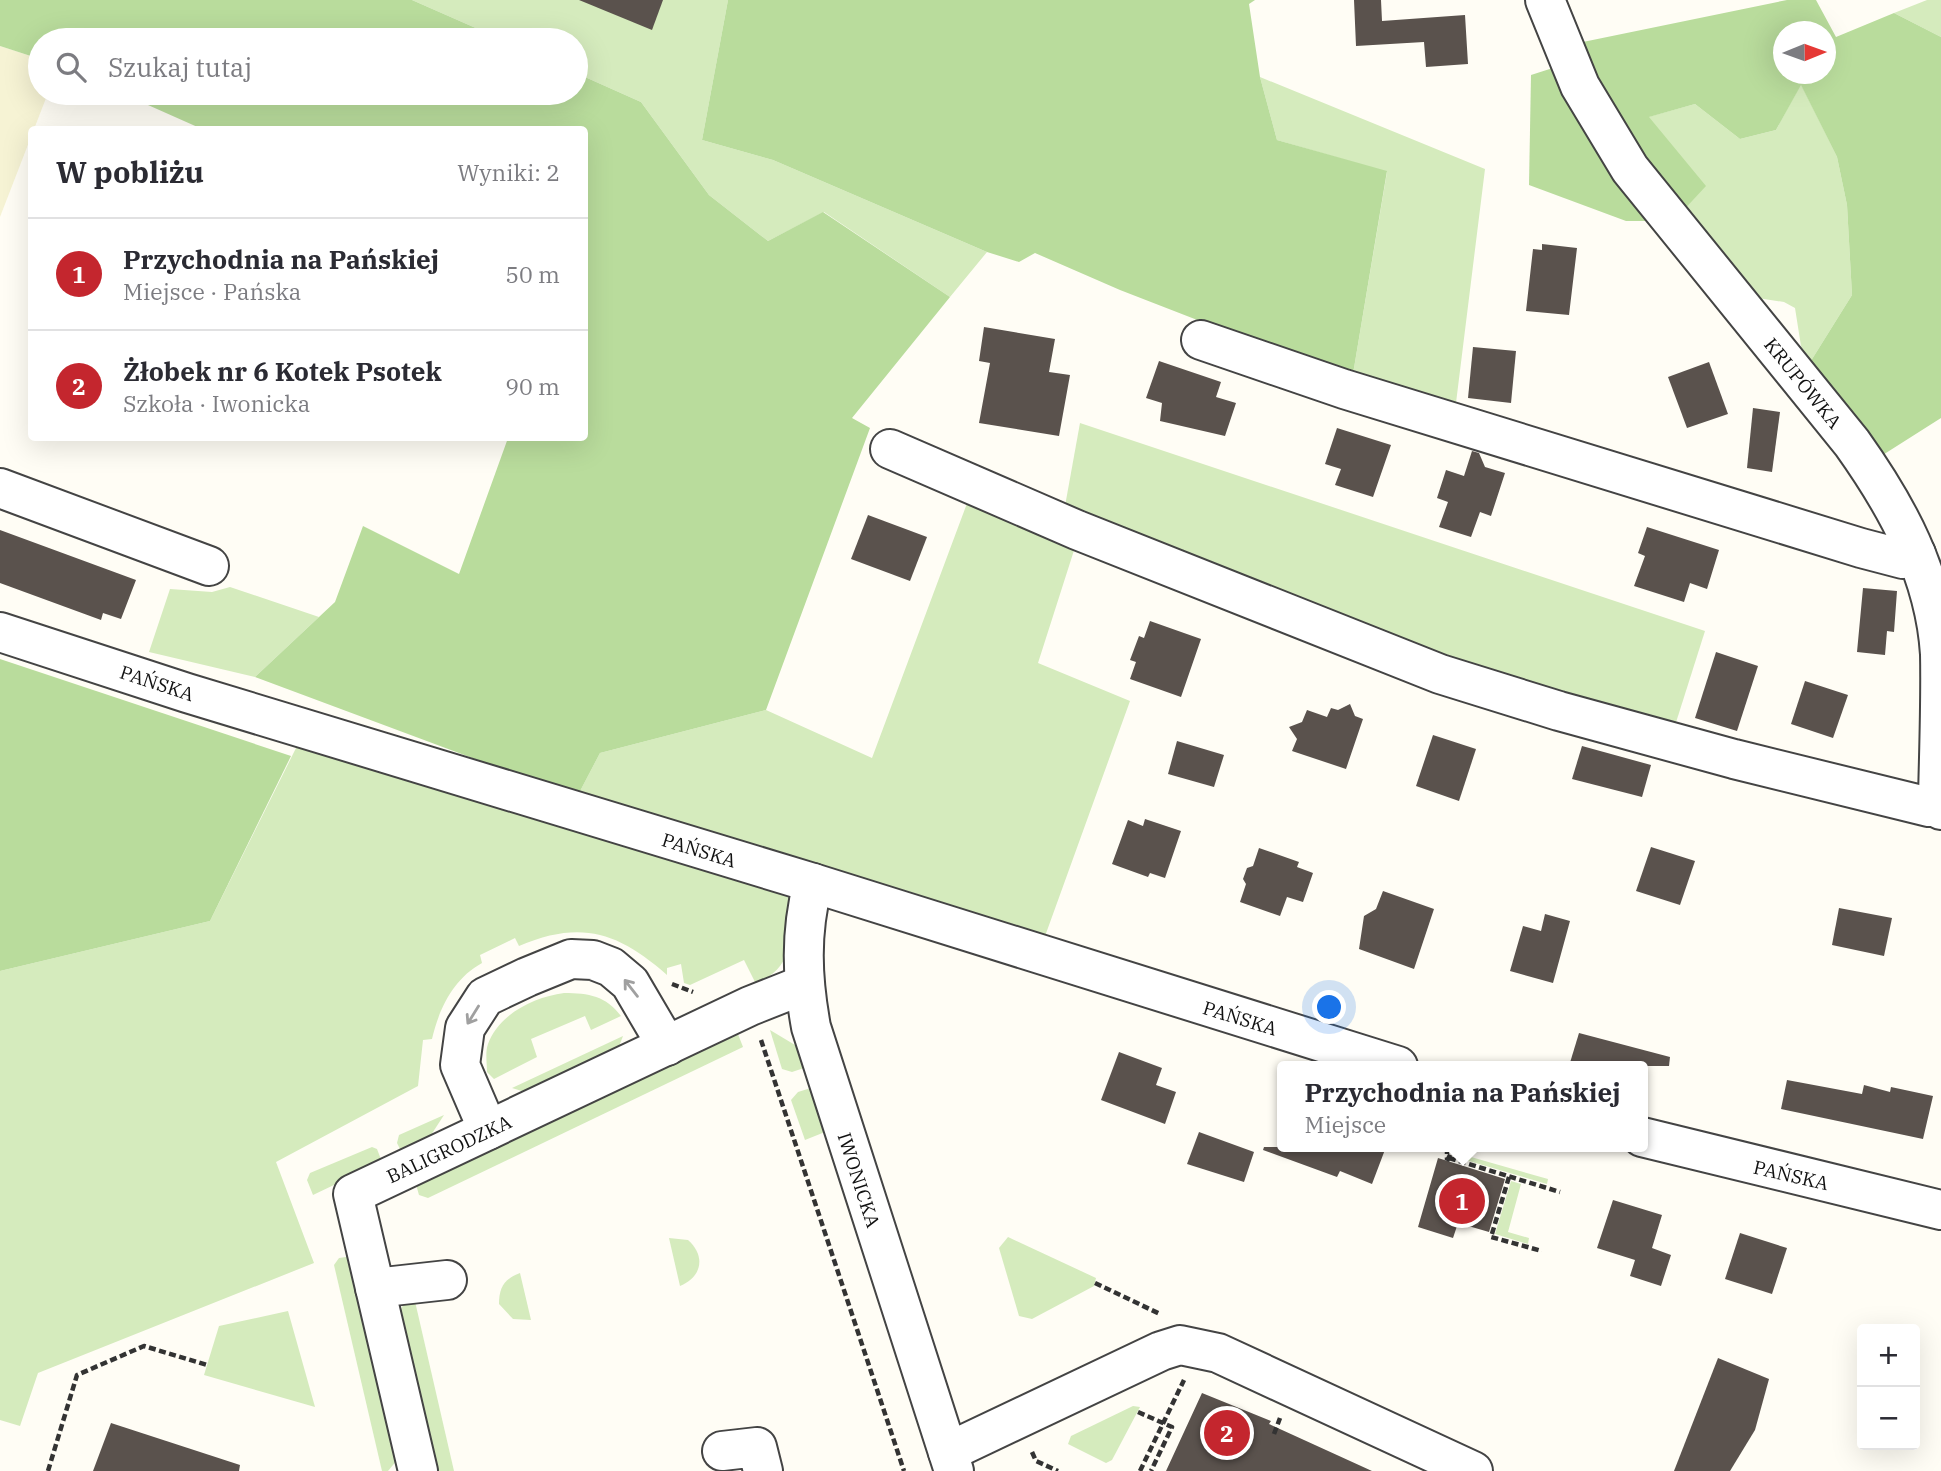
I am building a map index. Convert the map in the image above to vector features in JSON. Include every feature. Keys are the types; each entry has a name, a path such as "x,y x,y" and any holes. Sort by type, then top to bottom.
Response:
{"street":[{"name":"KRUPÓWKA","path":"1545,0 1580,86 1630,169 1852,443 1878,479 1916,554 1930,597 1940,652 1940,808"},
{"path":"1200,340 1344,389 1861,548 1903,559 1916,554"},
{"path":"890,449 1077,530 1440,674 1559,711 1734,760 1940,808"},
{"path":"0,488 209,566"},
{"path":"0,514 170,576"},
{"name":"PAŃSKA","path":"0,632 187,693 813,883 1382,1061"},
{"name":"IWONICKA","path":"813,883 804,922 803,985 831,1095 951,1462"},
{"path":"488,1130 460,1065 464,1028 485,997 527,977 571,959 593,960 611,967 630,983 667,1046"},
{"name":"BALIGRODZKA","path":"418,1471 353,1194 803,985"},
{"name":"PAŃSKA","path":"1648,1138 1941,1210"},
{"path":"375,1288 447,1280"},
{"path":"951,1462 1161,1351 1180,1345 1218,1353 1473,1471"},
{"path":"722,1451 757,1447 762,1471"}],"path":[{"path":"760,1035 904,1471"},
{"path":"1447,1152 1447,1161 1449,1158 1560,1192"},
{"path":"1449,1158 1452,1152"},
{"path":"1509,1177 1491,1237 1542,1251"},
{"path":"1095,1283 1170,1318 1180,1345"},
{"path":"48,1471 77,1375 144,1346 207,1365"},
{"path":"1140,1471 1185,1377 1196,1382"},
{"path":"1138,1412 1172,1427 1151,1471"},
{"path":"1269,1415 1291,1425"},
{"path":"1030,1449 1036,1461 1058,1471"}],"shaded area":[{"path":"0,46 28,55 28,105 43,105 35,126 28,126 28,145 0,217"}],"green space":[{"path":"0,0 412,0 476,28 28,28 28,55 0,46"},
{"path":"412,0 728,0 702,140 773,160 987,252 950,297 824,212 768,241 709,195 641,102 588,78 588,28 476,28"},
{"path":"728,0 1255,0 1249,4 1260,77 1277,140 1387,171 1352,380 1120,290 1035,253 1019,262 987,252 773,160 702,140"},
{"path":"1787,0 1816,0 1827,21 1773,21 1773,84 1836,84 1836,37 1894,13 1941,37 1941,418 1878,458 1809,364 1852,295 1847,205 1837,157 1801,85 1776,130 1740,139 1695,104 1649,117 1706,186 1679,215 1586,69 1578,43"},
{"path":"1927,0 1941,0 1941,37 1894,13"},
{"path":"1559,66 1656,221 1626,221 1529,185 1531,75"},
{"path":"1260,77 1485,169 1455,411 1352,380 1387,172 1277,140"},
{"path":"588,78 641,102 709,195 768,241 823,212 950,297 852,418 870,428 766,710 600,753 577,797 255,677 335,602 363,526 459,574 507,441 588,441 588,126 195,126 148,105 588,105"},
{"path":"1801,84 1837,157 1847,205 1852,295 1809,364 1801,346 1795,308 1784,302 1745,296 1679,215 1648,117 1695,104 1740,139 1776,130"},
{"path":"1080,423 1705,631 1672,735 1209,572 1065,506"},
{"path":"969,498 1077,541 1038,663 1130,701 1044,939 914,893 577,797 600,753 766,710 872,758"},
{"path":"230,587 319,617 255,677 149,652 170,589 212,592"},
{"path":"0,659 291,756 210,921 0,971"},
{"path":"299,742 589,836 639,840 786,892 790,901 789,940 784,960 769,976 756,984 744,960 690,985 684,983 681,964 667,968 667,975 649,960 615,940 580,932 541,938 519,946 515,938 480,955 482,963 463,977 443,1006 432,1039 423,1040 418,1086 276,1162 314,1263 38,1373 20,1426 0,1420 0,971 210,921"},
{"path":"564,993 596,997 609,1004 621,1016 591,1030 585,1016 531,1039 537,1057 494,1079 487,1072 487,1051 493,1033 500,1024 530,1003"},
{"path":"736,1029 743,1047 428,1198 419,1195 415,1181"},
{"path":"770,1030 795,1045 807,1067 792,1072 782,1069"},
{"path":"623,1036 618,1049 525,1092 512,1088"},
{"path":"814,1087 825,1132 805,1140 791,1100 798,1092"},
{"path":"444,1115 431,1135 402,1153 397,1143 399,1135"},
{"path":"372,1147 377,1149 382,1162 313,1195 307,1180 310,1173"},
{"path":"1464,1155 1548,1179 1547,1184 1462,1159"},
{"path":"1511,1181 1521,1184 1508,1232 1529,1238 1528,1244 1495,1234"},
{"path":"1008,1237 1096,1278 1094,1286 1032,1319 1019,1316 999,1248"},
{"path":"669,1238 688,1240 694,1246 699,1259 697,1272 680,1286"},
{"path":"353,1256 398,1459 388,1471 382,1471 334,1265 339,1258"},
{"path":"520,1273 531,1320 513,1319 499,1304 504,1285"},
{"path":"414,1297 454,1471 431,1471 397,1318 405,1301"},
{"path":"288,1311 315,1407 204,1375 219,1326"},
{"path":"1133,1406 1140,1407 1112,1460 1106,1463 1068,1444 1071,1436"}],"building":[{"path":"579,0 663,0 652,30"},
{"path":"1354,0 1381,0 1382,21 1465,15 1468,64 1426,67 1424,42 1356,46"},
{"path":"1542,244 1577,248 1569,315 1526,311 1533,249 1542,250"},
{"path":"984,327 1055,339 1049,372 1070,375 1059,436 979,423 990,363 979,361"},
{"path":"1473,347 1516,351 1511,403 1468,398"},
{"path":"1159,361 1221,382 1216,397 1236,403 1225,436 1160,421 1162,403 1146,398"},
{"path":"1709,362 1728,414 1687,428 1668,377"},
{"path":"1753,408 1780,412 1772,472 1747,468"},
{"path":"1337,428 1391,445 1373,497 1335,485 1341,469 1325,464"},
{"path":"1472,451 1479,453 1485,467 1505,473 1491,516 1480,512 1471,537 1439,527 1448,502 1437,498 1446,470 1464,476"},
{"path":"868,515 927,537 910,581 851,559"},
{"path":"1647,527 1719,550 1707,589 1690,583 1684,602 1634,586 1645,556 1638,553"},
{"path":"0,530 136,580 121,619 103,613 101,620 0,583"},
{"path":"1863,588 1897,591 1894,632 1887,631 1885,655 1857,652"},
{"path":"1150,621 1201,639 1181,697 1130,679 1136,662 1130,660 1139,636 1144,638"},
{"path":"1716,652 1758,666 1737,731 1695,718"},
{"path":"1805,681 1848,695 1833,738 1791,724"},
{"path":"1350,704 1355,716 1363,719 1346,769 1292,751 1297,739 1289,727 1302,722 1307,710 1327,717 1331,708 1338,710"},
{"path":"1433,735 1476,749 1459,801 1416,786"},
{"path":"1177,741 1224,755 1214,787 1168,774"},
{"path":"1582,746 1651,765 1642,797 1572,779"},
{"path":"1145,819 1181,831 1165,878 1150,873 1148,877 1112,864 1128,820 1143,826"},
{"path":"1651,847 1695,861 1680,905 1636,891"},
{"path":"1259,848 1299,862 1297,867 1313,873 1303,902 1287,897 1280,916 1240,902 1246,884 1243,879 1247,868 1253,866"},
{"path":"1383,891 1434,909 1414,969 1359,949 1364,916 1376,909"},
{"path":"1839,908 1892,918 1884,956 1832,945"},
{"path":"1545,914 1570,921 1553,983 1510,971 1523,926 1541,931"},
{"path":"1579,1033 1670,1057 1669,1066 1648,1066 1648,1061 1571,1061"},
{"path":"1119,1052 1162,1068 1156,1085 1176,1092 1165,1124 1101,1100"},
{"path":"1787,1080 1862,1094 1864,1085 1890,1092 1891,1087 1933,1096 1923,1139 1781,1109"},
{"path":"1199,1132 1254,1152 1244,1182 1187,1164"},
{"path":"1264,1147 1277,1147 1277,1152 1384,1152 1372,1184 1340,1171 1337,1177 1263,1150"},
{"path":"1438,1158 1505,1179 1489,1232 1458,1223 1453,1238 1418,1227"},
{"path":"1613,1200 1662,1215 1652,1248 1671,1255 1661,1286 1630,1276 1635,1260 1597,1248"},
{"path":"1740,1233 1787,1248 1772,1294 1725,1279"},
{"path":"1718,1358 1769,1379 1755,1430 1730,1471 1674,1471"},
{"path":"1202,1393 1271,1421 1269,1424 1372,1471 1166,1471"},
{"path":"111,1423 240,1465 239,1471 93,1471"}],"place":[{"name":"Przychodnia na Pańskiej","path":"1462,1201"},
{"name":"Żłobek nr 6 Kotek Psotek","path":"1227,1433"}]}
